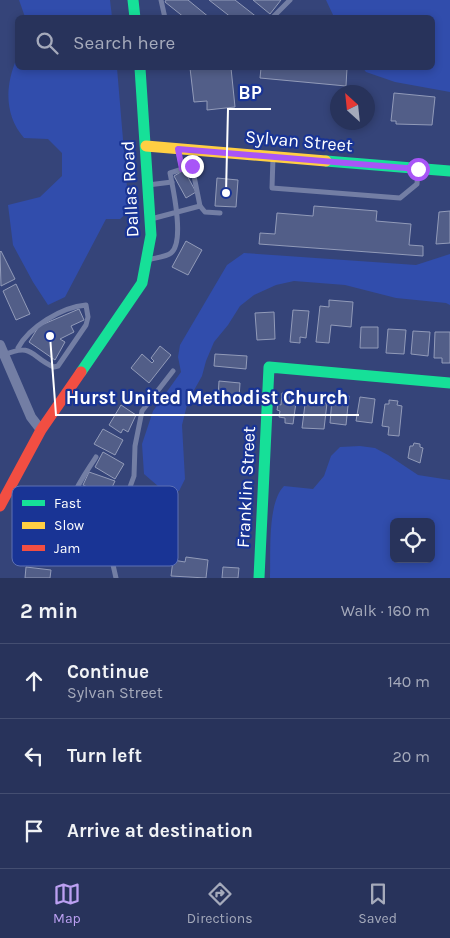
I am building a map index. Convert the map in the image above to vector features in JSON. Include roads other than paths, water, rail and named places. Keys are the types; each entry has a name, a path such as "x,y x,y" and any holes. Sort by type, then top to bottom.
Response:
{"street":[{"path":"133,0 135,15"},
{"name":"Dallas Road","path":"0,506 41,430 142,283 148,260 151,235 140,70"},
{"name":"Sylvan Street","path":"146,146 450,171"},
{"path":"2,350 30,416 41,430"},
{"name":"Franklin Street","path":"259,578 269,367 450,383"}],"lane":[{"path":"161,0 164,15"},
{"path":"275,15 290,0"},
{"path":"178,149 182,169"},
{"path":"273,157 272,188 400,198 417,184 418,169"},
{"path":"148,260 170,254 174,248 178,212 170,173 192,166 193,182 200,206 205,212 220,213"},
{"path":"148,185 172,182"},
{"path":"174,190 180,188"},
{"path":"150,219 200,206"},
{"path":"2,350 18,348 32,352 49,365 58,366 86,325 88,317 86,305 36,325 23,339 18,348"},
{"path":"130,486 134,476 135,446 142,411 173,370"},
{"path":"78,486 96,457"}],"place":[{"name":"BP","path":"226,193"},
{"name":"Hurst United Methodist Church","path":"50,336"}]}
